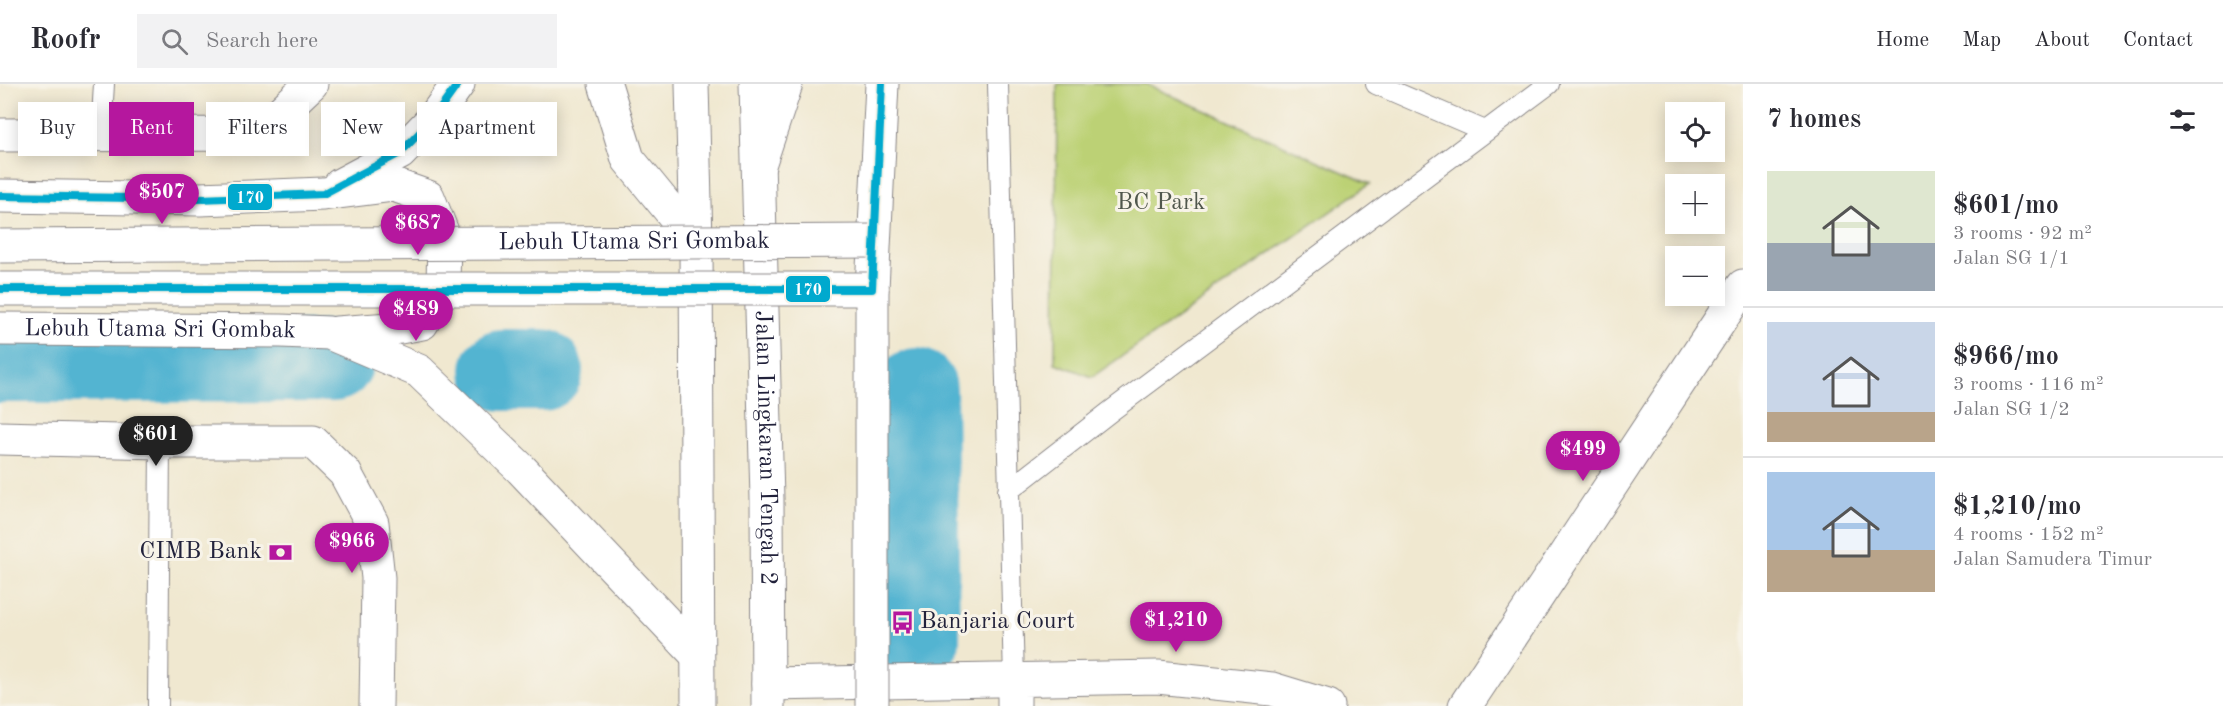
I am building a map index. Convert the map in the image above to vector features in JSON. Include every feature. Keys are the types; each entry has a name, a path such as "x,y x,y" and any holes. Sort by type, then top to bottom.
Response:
{"main road":[{"path":"0,135 258,134 311,84"},
{"path":"322,194 400,153 434,119 458,84"},
{"path":"604,84 628,159 696,242"},
{"path":"692,84 696,242 698,706"},
{"name":"Jalan Lingkaran Tengah 2","path":"756,84 767,499 768,695"},
{"path":"758,168 786,84"},
{"path":"872,706 872,290 882,84"},
{"path":"0,196 200,200 322,194 394,185 428,197 444,237 443,285 422,322 389,329 329,333"},
{"name":"Lebuh Utama Sri Gombak","path":"0,246 873,241"},
{"path":"1465,706 1743,285"},
{"name":"Lebuh Utama Sri Gombak","path":"0,290 872,290"},
{"name":"Lebuh Utama Sri Gombak","path":"0,329 329,333 419,371 521,469 698,655"},
{"path":"0,438 160,442 313,442 345,473 372,523 378,578 376,706"},
{"path":"768,695 1014,692 1158,677 1272,689 1328,706"}],"lane":[{"path":"101,135 104,84"},
{"path":"998,84 1014,692"},
{"path":"1376,84 1485,131"},
{"path":"1008,491 1111,411 1549,84"},
{"path":"158,706 160,442"}],"green space":[{"name":"BC Park","path":"1057,84 1146,84 1370,184 1092,377 1055,363"}],"waterway":[{"path":"0,362 333,361"},
{"path":"502,370 542,370"},
{"path":"916,389 919,639"}],"transit line":[{"name":"170","path":"0,196 200,199 323,194 400,153 433,119 458,84"},
{"name":"170","path":"0,289 872,289 882,84"}],"place":[{"name":"CIMB Bank","path":"280,552"},
{"name":"Banjaria Court","path":"902,622"}]}
